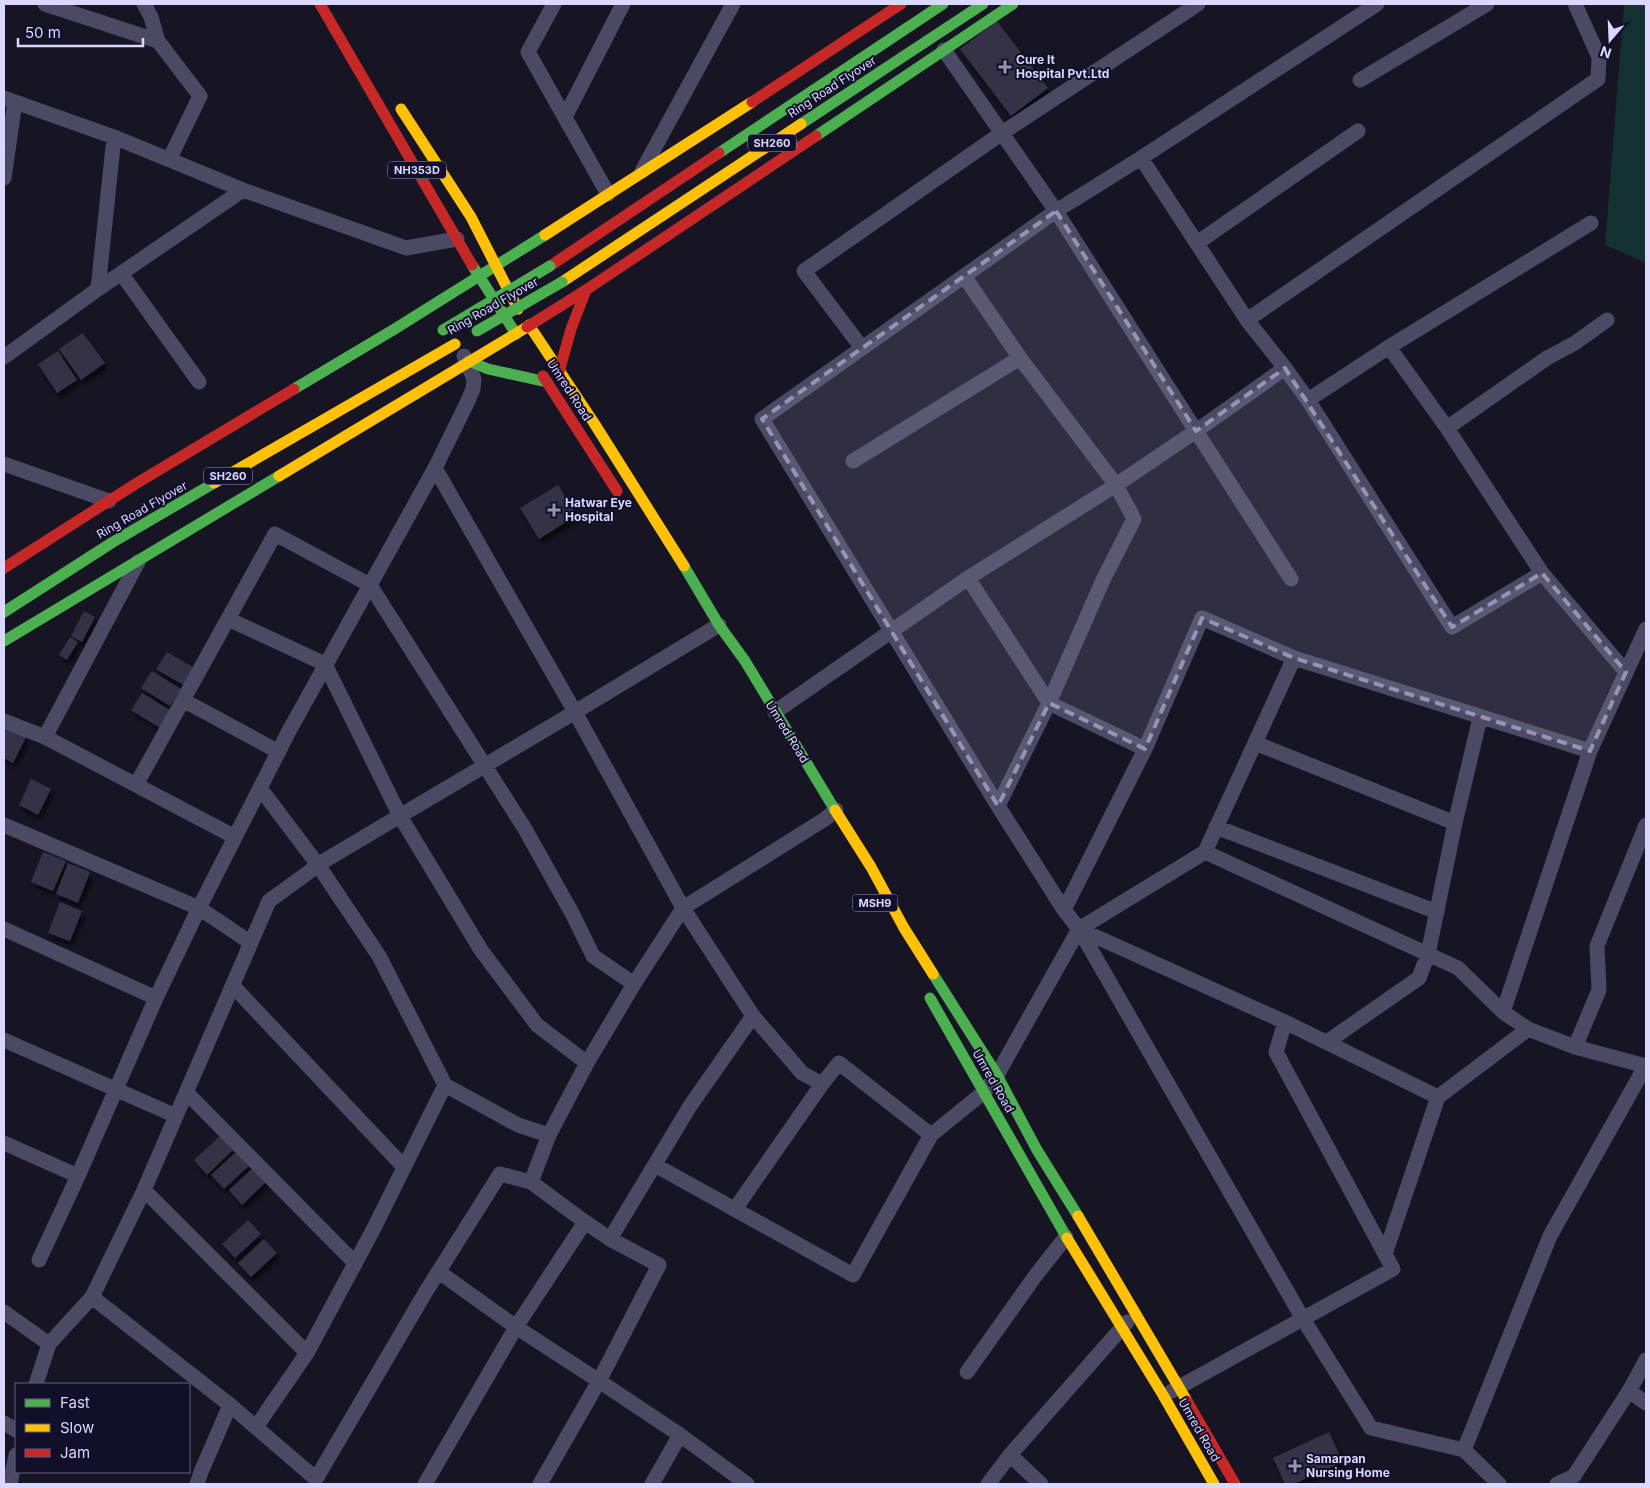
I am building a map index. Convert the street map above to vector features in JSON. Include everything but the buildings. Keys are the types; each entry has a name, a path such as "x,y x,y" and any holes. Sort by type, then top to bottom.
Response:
{"main road":[{"name":"NH353D","path":"320,4 479,276 519,338"},
{"path":"8,561 496,266 696,140 901,4"},
{"name":"Ring Road Flyover","path":"439,333 550,266 943,4"},
{"name":"Ring Road Flyover","path":"4,612 113,542 562,282 983,4"},
{"path":"4,641 468,362 519,338 529,325 586,290 1013,4"},
{"name":"NH353D","path":"395,98 471,217 518,308 529,325"},
{"path":"559,372 571,329 586,290"},
{"path":"529,325 594,422 683,564 710,630 745,661 775,712 828,817 870,867 904,928 997,1075 1037,1150 1094,1241 1235,1484"},
{"path":"468,362 488,369 547,382"},
{"name":"Umred Road","path":"537,366 625,503"},
{"path":"609,479 623,470"},
{"name":"Umred Road","path":"925,989 1066,1237 1214,1484"}],"street":[{"path":"45,4 158,41"},
{"path":"144,4 151,17 158,41 200,96 170,158"},
{"path":"554,4 528,52 608,194"},
{"path":"565,117 623,4"},
{"path":"640,174 733,4"},
{"path":"862,348 804,271 1002,133 1198,4"},
{"path":"1377,4 1141,158 1056,211 762,419 998,806 1064,910 1079,929 1303,1319 1371,1428 1464,1450 1499,1484"},
{"path":"1360,80 1486,4"},
{"path":"1247,320 1598,79 1599,57 1575,4"},
{"path":"944,50 1056,211 1291,579"},
{"path":"4,178 9,100 170,158 243,190 406,248 457,239"},
{"path":"1197,243 1358,131"},
{"path":"98,289 114,137"},
{"path":"1141,158 1247,320 1286,368 1308,400 1452,627 1542,573"},
{"path":"4,357 98,289 243,190"},
{"path":"1308,400 1591,223"},
{"path":"122,273 199,382"},
{"path":"964,276 1020,358 1116,485 1134,519 1103,580 1049,703 998,806"},
{"path":"39,1260 156,998 199,908 325,664 435,468 473,389 474,379 468,362 441,299"},
{"path":"1447,428 1547,358 1575,343 1607,320"},
{"path":"1390,347 1447,428 1542,573 1626,672"},
{"path":"853,461 1020,358"},
{"path":"775,712 968,578 1116,485 1286,368"},
{"path":"4,464 108,501"},
{"path":"435,468 575,712 682,908 752,1016 802,1073 822,1084"},
{"path":"136,785 275,534 370,585 525,829 593,956 634,984"},
{"path":"46,737 140,558"},
{"path":"968,578 1049,703 1145,750"},
{"path":"228,618 325,664 400,816 481,950 537,1025 587,1063"},
{"path":"1064,910 1145,750 1202,618 1294,658 1590,751"},
{"path":"1503,1012 1590,751 1646,629"},
{"path":"36,1383 49,1344 92,1297 144,1190 269,900 318,865 710,630"},
{"path":"655,1166 852,1275 931,1135 984,1092 997,1075 1079,929 1205,852 1294,658"},
{"path":"183,700 279,752"},
{"path":"1327,1042 1419,978 1428,954 1455,823 1480,718"},
{"path":"4,721 46,737 235,837"},
{"path":"1255,743 1455,823"},
{"path":"260,788 318,865 379,956 445,1085 518,1125 549,1135"},
{"path":"532,1182 549,1135 587,1063 682,908 828,817"},
{"path":"4,825 199,908 251,943"},
{"path":"1575,1047 1599,990 1597,946 1646,825"},
{"path":"1216,827 1436,912"},
{"path":"1205,852 1458,968 1503,1012 1528,1029 1575,1047 1646,1066 1550,1236 1464,1450"},
{"path":"4,929 156,998"},
{"path":"1079,929 1285,1022 1438,1096"},
{"path":"233,986 404,1167"},
{"path":"610,1240 690,1106 752,1016"},
{"path":"1163,1396 1392,1269 1276,1052 1285,1022"},
{"path":"1385,1254 1438,1096 1528,1029"},
{"path":"4,1040 176,1116"},
{"path":"735,1209 822,1084 839,1064 931,1135"},
{"path":"256,1427 307,1353 445,1085"},
{"path":"187,1093 355,1263"},
{"path":"4,1143 78,1176"},
{"path":"92,1297 230,1405 315,1482 439,1272 500,1174 532,1182 610,1240 659,1265 598,1381 540,1484"},
{"path":"144,1190 307,1353"},
{"path":"425,1484 516,1327 584,1222"},
{"path":"967,1372 1032,1280 1066,1237"},
{"path":"439,1272 516,1327 680,1435 747,1484"},
{"path":"4,1312 49,1344"},
{"path":"988,1484 1010,1455 1135,1312"},
{"path":"1556,1484 1573,1480 1629,1391 1646,1360"},
{"path":"1629,1391 1646,1403"},
{"path":"196,1475 230,1405"},
{"path":"652,1484 680,1435"},
{"path":"1010,1455 1041,1484"},
{"path":"10,1484 15,1460"}],"highlighted area":[{"path":"1056,211 1196,431 1285,368 1452,627 1542,573 1626,672 1590,751 1294,658 1202,618 1145,749 1049,703 998,806 762,419"}],"green space":[{"path":"1624,4 1646,4 1646,263 1605,245"}],"traffic: fast":[{"path":"719,153 943,4"},
{"path":"801,124 983,4"},
{"path":"816,136 1013,4"},
{"path":"294,389 545,235"},
{"path":"472,265 516,334"},
{"path":"443,330 550,266"},
{"path":"477,331 562,282"},
{"path":"469,361 488,369 547,382"},
{"path":"4,641 279,476"},
{"path":"4,612 113,542 214,483"},
{"path":"684,566 719,625 745,661 835,810"},
{"path":"933,974 997,1075 1037,1150 1078,1216"},
{"path":"930,998 1067,1238"}],"traffic: slow":[{"path":"545,235 752,102"},
{"path":"401,109 471,217 518,309"},
{"path":"562,282 801,124"},
{"path":"529,325 594,423 684,566"},
{"path":"279,476 527,327"},
{"path":"214,483 455,344"},
{"path":"835,810 871,867 904,928 933,974"},
{"path":"1078,1216 1187,1401"},
{"path":"1067,1238 1163,1395 1214,1484"}],"traffic: jam":[{"path":"320,4 472,265"},
{"path":"752,102 901,4"},
{"path":"527,327 586,290 816,136"},
{"path":"550,266 719,153"},
{"path":"559,372 571,329 586,290"},
{"path":"543,376 617,491"},
{"path":"4,568 137,483 294,389"},
{"path":"1187,1401 1235,1484"}],"place":[{"name":"Cure It Hospital Pvt.Ltd","path":"1005,67"},
{"name":"Hatwar Eye Hospital","path":"554,510"},
{"name":"Samarpan Nursing Home","path":"1295,1466"}]}
